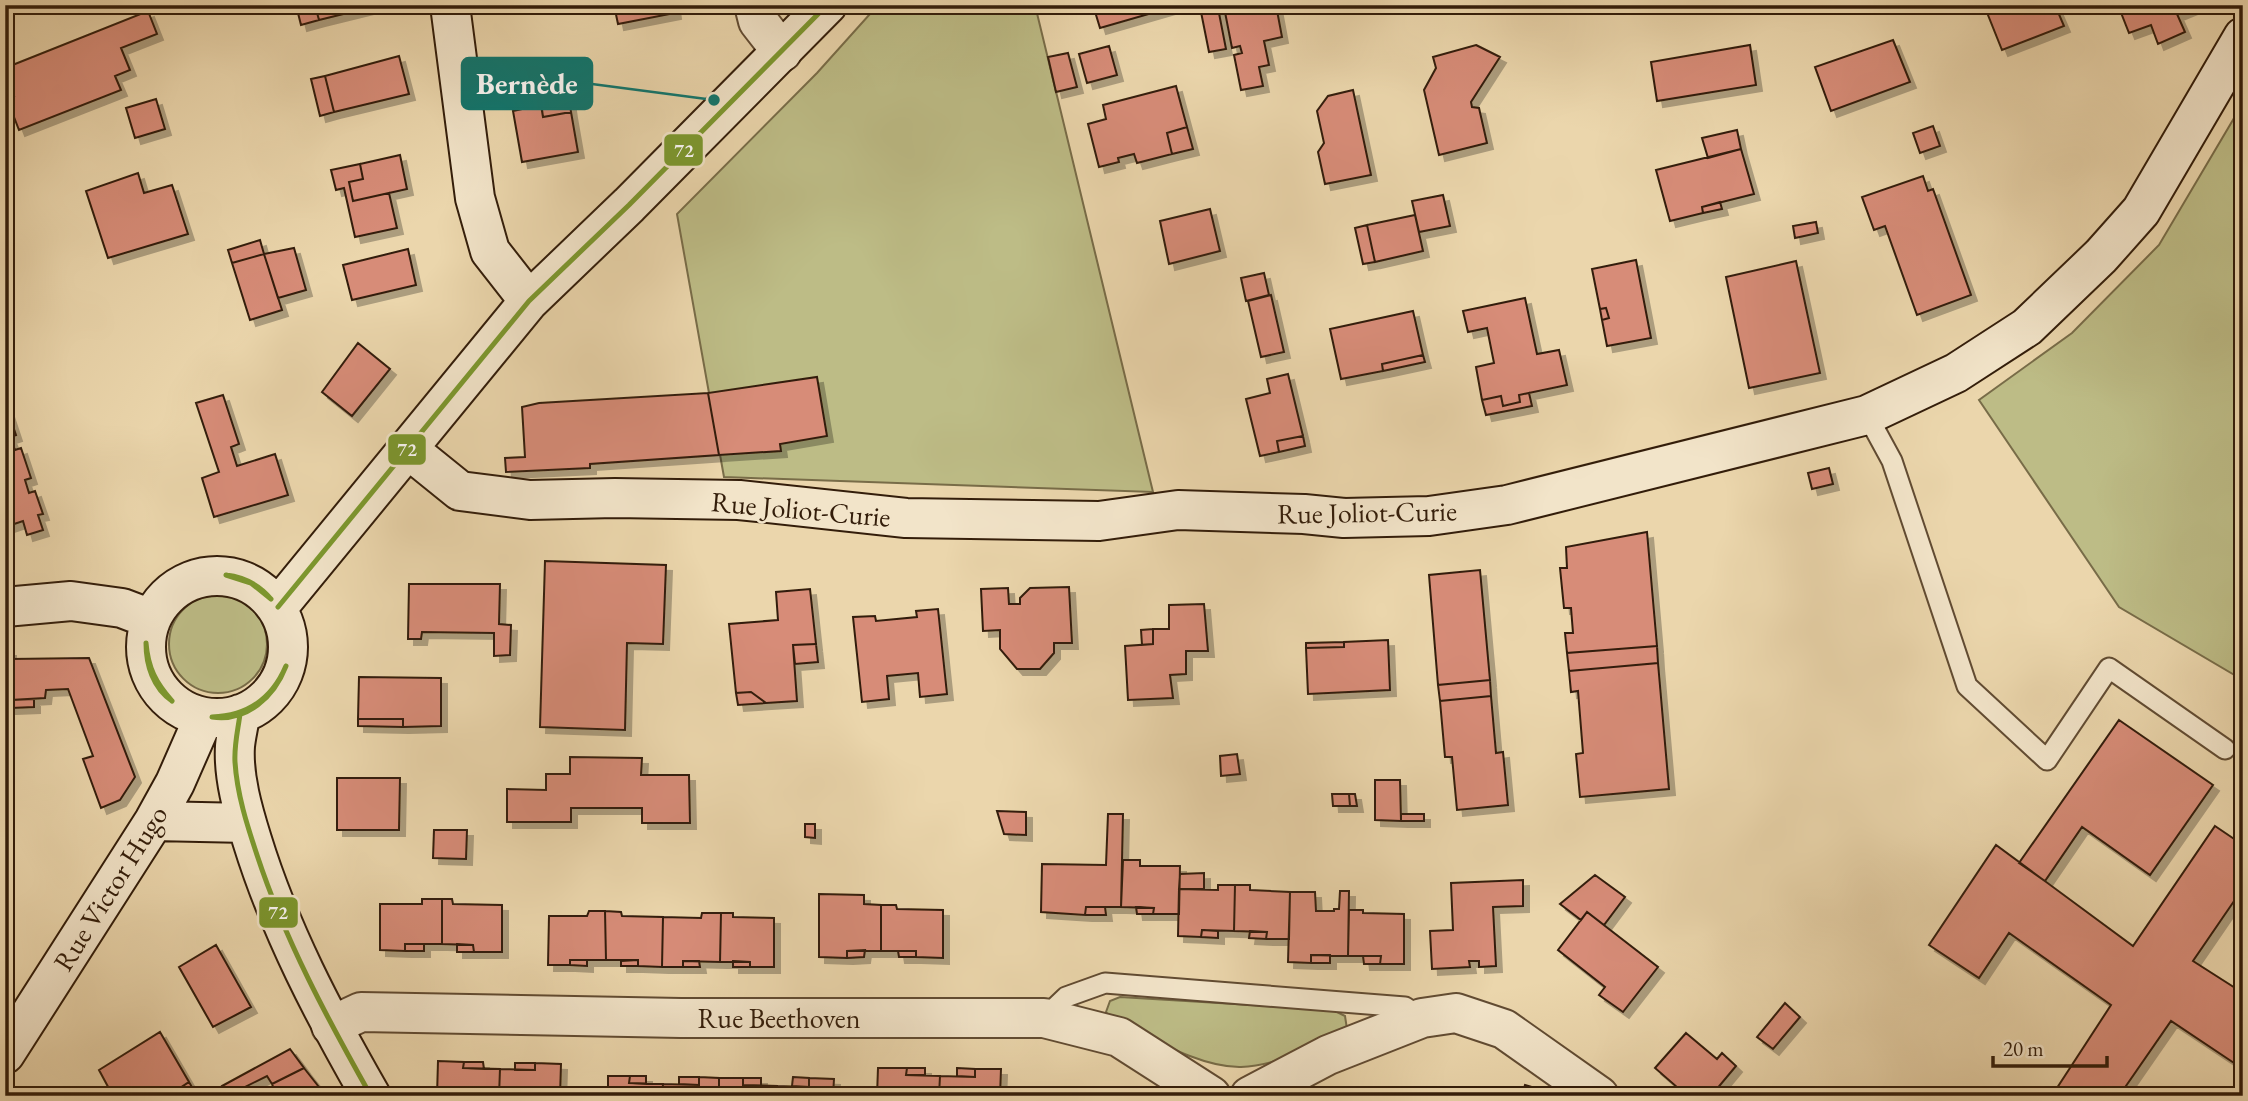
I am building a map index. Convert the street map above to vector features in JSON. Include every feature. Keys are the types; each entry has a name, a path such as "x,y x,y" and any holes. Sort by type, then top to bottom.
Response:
{"street":[{"path":"450,5 475,198 490,251 529,301"},
{"path":"754,5 758,21 782,52"},
{"path":"278,607 529,301 629,205 827,5"},
{"name":"Rue Joliot-Curie","path":"408,449 460,491 530,500 739,500 906,518 1099,521 1178,510 1344,518 1429,516 1507,505 1867,415 1956,373 2027,327 2101,256 2141,211 2243,37"},
{"path":"222,575 244,579 263,591 278,607 287,627 289,649 285,670 276,689 260,704 222,716 184,710 167,698 154,681 147,661 146,640 151,619 163,600 179,586 200,577 222,575"},
{"path":"5,607 71,601 122,608 151,619"},
{"path":"222,716 235,747 238,790 262,874 331,1026 371,1096"},
{"name":"Rue Victor Hugo","path":"5,1054 154,821 175,783 222,716"},
{"path":"154,821 247,823"},
{"name":"Rue Beethoven","path":"331,1026 361,1012 681,1018 1044,1018 1119,1037 1211,1096"},
{"path":"1250,1096 1328,1055 1422,1018 1456,1013 1504,1029 1599,1096"}],"lane":[{"path":"1867,415 1892,461 1967,686 2047,760 2109,668 2225,749"},
{"path":"1044,1018 1066,997 1105,983 1405,1007 1422,1018"}],"shaded area":[{"path":"878,5 1035,5 1153,492 724,477 677,214 817,73"},
{"path":"2243,103 2243,680 2119,607 1979,400 2072,333 2159,245"},
{"path":"218,595 237,599 252,610 263,625 267,644 263,663 252,678 237,689 218,693 199,689 184,678 173,663 169,644 173,625 184,610 199,599"},
{"path":"1120,997 1333,1010 1345,1016 1347,1029 1344,1035 1281,1060 1254,1066 1225,1066 1174,1050 1111,1019 1106,1012 1110,1001"}],"building":[{"path":"296,5 315,5 319,20 301,25"},
{"path":"315,5 380,5 319,20"},
{"path":"614,5 674,5 675,13 618,24"},
{"path":"1093,5 1173,5 1173,7 1100,28"},
{"path":"1276,5 1282,37 1264,41 1269,65 1259,67 1263,86 1241,90 1234,55 1242,53 1240,46 1232,48 1224,7"},
{"path":"1984,5 2055,5 2064,26 2002,50"},
{"path":"2118,5 2199,5 2177,14 2185,32 2158,44 2151,25 2129,33"},
{"path":"1218,8 1226,49 1209,52 1201,12"},
{"path":"148,11 157,34 121,48 130,70 115,76 121,90 19,130 7,99 14,96 5,68"},
{"path":"1893,40 1910,82 1831,111 1815,67"},
{"path":"1476,45 1500,57 1471,102 1472,107 1479,108 1487,143 1439,155 1424,90 1436,68 1433,57"},
{"path":"1750,45 1756,85 1657,101 1651,62"},
{"path":"1109,46 1117,75 1087,83 1079,54"},
{"path":"1068,53 1077,87 1056,92 1048,57"},
{"path":"399,56 409,94 334,112 325,76"},
{"path":"325,76 334,112 320,116 311,79"},
{"path":"1176,86 1187,127 1167,133 1172,154 1137,163 1134,154 1118,158 1119,162 1099,167 1088,124 1106,119 1103,105"},
{"path":"1353,90 1371,175 1325,184 1318,152 1324,143 1317,111 1328,96"},
{"path":"569,98 571,112 543,117 541,102"},
{"path":"156,99 165,129 135,138 126,108"},
{"path":"541,105 543,117 571,112 578,152 522,162 513,111"},
{"path":"1933,126 1940,146 1920,153 1913,133"},
{"path":"1187,127 1193,149 1172,154 1167,133"},
{"path":"1737,130 1741,149 1708,158 1702,138"},
{"path":"1741,149 1754,194 1702,207 1703,213 1670,221 1656,170"},
{"path":"400,155 407,189 353,201 349,182 363,179 360,164"},
{"path":"360,164 363,179 349,182 353,201 389,193 397,228 355,237 344,188 336,190 331,170"},
{"path":"138,173 144,193 172,185 188,234 108,258 86,191"},
{"path":"1923,176 1928,191 1933,189 1971,295 1917,315 1885,226 1874,230 1862,197"},
{"path":"1443,195 1450,226 1419,232 1412,201"},
{"path":"1720,202 1722,209 1703,213 1702,207"},
{"path":"1210,209 1220,251 1169,264 1160,221"},
{"path":"1415,215 1423,251 1375,262 1367,225"},
{"path":"1816,222 1818,233 1795,238 1793,226"},
{"path":"1367,225 1375,262 1363,264 1355,228"},
{"path":"260,240 264,254 232,263 228,250"},
{"path":"294,248 306,290 278,298 264,254"},
{"path":"408,249 416,285 352,300 343,265"},
{"path":"264,254 282,310 250,320 232,263"},
{"path":"1636,260 1651,338 1607,346 1602,320 1609,318 1606,308 1600,309 1592,269"},
{"path":"1796,261 1820,373 1749,388 1726,277"},
{"path":"1264,273 1269,295 1246,301 1241,278"},
{"path":"1271,295 1284,352 1261,357 1248,301"},
{"path":"1525,298 1537,354 1559,350 1567,385 1519,395 1520,402 1503,406 1501,396 1482,400 1476,367 1494,363 1487,328 1468,332 1463,311"},
{"path":"1606,308 1609,318 1602,320 1600,309"},
{"path":"1413,311 1423,355 1382,364 1383,371 1341,379 1330,329"},
{"path":"358,343 390,369 352,416 322,392"},
{"path":"1423,355 1425,362 1383,371 1382,364"},
{"path":"1288,374 1303,436 1277,441 1279,452 1260,456 1246,399 1270,393 1267,379"},
{"path":"817,377 827,436 780,444 781,451 719,455 708,393"},
{"path":"708,393 719,455 590,464 590,468 506,472 505,458 525,457 522,407 539,403"},
{"path":"1529,393 1532,406 1486,415 1482,400 1501,396 1503,406 1520,402 1519,395"},
{"path":"223,395 239,444 231,447 237,466 275,454 288,495 214,517 202,478 219,472 196,403"},
{"path":"8,411 16,435 10,437 15,450 21,448 31,478 25,480 29,493 35,491 43,514 38,515 43,530 27,535 23,521 5,527 5,412"},
{"path":"1303,436 1305,446 1279,452 1277,441"},
{"path":"1829,468 1833,484 1812,489 1808,473"},
{"path":"1647,532 1657,646 1567,653 1565,633 1573,633 1571,608 1564,608 1560,568 1567,568 1566,547"},
{"path":"545,561 666,565 663,644 627,643 625,730 540,727"},
{"path":"1480,570 1490,680 1438,685 1429,575"},
{"path":"409,584 500,584 499,624 511,625 510,655 494,656 494,633 422,632 421,639 408,639"},
{"path":"1069,587 1072,643 1054,643 1054,653 1040,669 1017,669 1000,649 1000,630 983,631 981,589 1008,588 1009,604 1020,604 1020,598 1030,588"},
{"path":"810,589 816,644 793,645 797,701 766,703 751,692 736,693 729,624 778,620 776,592"},
{"path":"1204,604 1208,651 1186,651 1186,674 1170,675 1173,698 1128,700 1125,646 1153,644 1153,629 1169,629 1169,605"},
{"path":"938,609 947,694 920,697 918,673 887,676 889,699 862,702 853,617 875,616 876,621 917,617 916,611"},
{"path":"1153,629 1153,644 1142,645 1141,630"},
{"path":"1388,640 1390,690 1308,694 1306,648 1344,647 1344,642"},
{"path":"1344,642 1344,647 1306,648 1306,643"},
{"path":"816,644 818,662 795,664 793,645"},
{"path":"1657,646 1658,663 1569,671 1567,653"},
{"path":"5,650 10,650 10,659 89,658 135,777 120,800 101,808 83,759 93,756 68,689 46,690 45,698 11,700 11,708 5,708"},
{"path":"1658,663 1669,789 1580,797 1576,754 1583,753 1578,691 1571,692 1569,671"},
{"path":"359,677 441,678 441,726 403,727 403,719 358,719"},
{"path":"1490,680 1491,696 1440,701 1438,685"},
{"path":"751,692 766,703 738,705 736,693"},
{"path":"1491,696 1496,753 1503,752 1508,805 1457,810 1452,757 1445,757 1440,701"},
{"path":"34,699 34,707 11,708 11,700"},
{"path":"358,719 403,719 403,727 358,726"},
{"path":"2119,720 2213,785 2150,875 2082,827 2045,881 2019,863"},
{"path":"1237,754 1240,774 1221,776 1220,756"},
{"path":"570,757 642,758 641,775 689,775 690,823 642,823 642,808 571,808 571,822 507,822 507,789 546,790 546,774 570,774"},
{"path":"337,778 400,778 399,830 337,830"},
{"path":"1375,780 1400,780 1401,821 1375,820"},
{"path":"1332,794 1349,794 1350,806 1333,806"},
{"path":"1349,794 1355,794 1357,806 1350,806"},
{"path":"997,811 1026,812 1026,835 1004,834"},
{"path":"1108,814 1123,814 1121,907 1086,907 1085,915 1041,912 1042,864 1106,865"},
{"path":"1401,814 1424,814 1424,821 1401,821"},
{"path":"805,824 815,824 815,838 805,837"},
{"path":"2215,826 2243,845 2243,888 2193,961 2243,993 2243,1069 2171,1021 2119,1096 2062,1096 2055,1091 2111,1005 2009,933 1979,978 1929,945 1996,845 2133,946"},
{"path":"434,830 467,830 466,859 433,858"},
{"path":"1123,860 1140,860 1140,866 1180,866 1179,914 1153,914 1154,908 1121,907"},
{"path":"1204,873 1204,889 1179,889 1180,874"},
{"path":"1595,875 1625,897 1604,925 1587,912 1581,920 1560,904"},
{"path":"1523,880 1523,906 1493,907 1496,966 1479,967 1479,961 1469,961 1470,967 1432,969 1430,931 1453,930 1451,883"},
{"path":"1218,885 1235,885 1234,931 1202,930 1201,937 1178,936 1179,889 1218,890"},
{"path":"1235,885 1250,885 1250,890 1290,892 1289,939 1266,939 1267,932 1234,931"},
{"path":"1340,891 1349,891 1348,956 1311,955 1311,963 1288,962 1290,892 1315,892 1316,911 1334,911 1339,909"},
{"path":"819,894 864,895 864,904 881,905 881,951 847,951 847,958 819,957"},
{"path":"422,899 442,899 442,944 405,944 405,951 380,950 380,904 422,904"},
{"path":"442,899 452,899 453,904 502,905 502,952 474,952 473,945 442,944"},
{"path":"881,905 896,905 897,909 943,910 943,958 916,957 916,951 881,951"},
{"path":"1086,907 1105,907 1106,915 1085,915"},
{"path":"1136,907 1154,908 1153,914 1137,914"},
{"path":"1349,910 1404,914 1404,964 1380,964 1381,956 1348,956"},
{"path":"589,911 605,911 606,960 570,960 570,965 548,965 549,916 587,916"},
{"path":"605,911 621,912 622,916 663,917 662,967 638,966 638,960 606,960"},
{"path":"1587,912 1658,967 1623,1012 1599,995 1605,987 1558,950"},
{"path":"702,913 721,913 720,962 683,961 683,967 662,967 663,917 701,918"},
{"path":"721,913 733,913 733,917 774,918 774,967 750,967 750,962 720,962"},
{"path":"1202,930 1218,931 1218,938 1201,937"},
{"path":"1250,931 1267,932 1266,939 1249,938"},
{"path":"405,944 424,944 424,951 405,951"},
{"path":"457,944 473,945 474,952 457,952"},
{"path":"216,945 251,1007 213,1027 179,967"},
{"path":"865,950 864,957 847,958 847,951"},
{"path":"898,951 916,951 916,957 899,957"},
{"path":"1311,955 1330,955 1330,963 1311,963"},
{"path":"1363,956 1381,956 1380,964 1364,964"},
{"path":"570,960 587,960 587,966 570,965"},
{"path":"638,960 638,966 621,966 621,961"},
{"path":"683,961 699,961 700,967 683,967"},
{"path":"733,961 750,962 750,967 733,967"},
{"path":"1785,1003 1800,1017 1773,1049 1757,1037"},
{"path":"160,1032 189,1082 168,1096 113,1096 99,1070"},
{"path":"1686,1033 1717,1059 1722,1053 1736,1066 1711,1096 1697,1096 1690,1091 1686,1095 1655,1068"},
{"path":"290,1049 304,1068 272,1084 267,1076 227,1096 222,1086"},
{"path":"438,1061 464,1062 463,1068 500,1069 499,1096 437,1096"},
{"path":"464,1062 483,1062 484,1069 463,1068"},
{"path":"515,1063 535,1063 535,1070 515,1070"},
{"path":"535,1063 561,1064 560,1096 499,1096 500,1069 535,1070"},
{"path":"304,1068 326,1096 290,1096 285,1091 274,1089 272,1084"},
{"path":"878,1068 907,1068 906,1075 940,1076 939,1096 877,1096"},
{"path":"907,1068 925,1068 925,1075 906,1075"},
{"path":"957,1068 975,1069 975,1077 957,1076"},
{"path":"975,1069 1001,1069 1000,1096 939,1096 940,1076 975,1077"},
{"path":"608,1076 630,1076 629,1083 663,1084 662,1096 608,1096"},
{"path":"630,1076 646,1076 646,1084 629,1083"},
{"path":"679,1077 699,1077 699,1085 679,1084"},
{"path":"699,1077 719,1078 719,1096 662,1096 663,1084 699,1085"},
{"path":"793,1077 809,1078 809,1087 792,1086"},
{"path":"719,1078 743,1078 743,1085 777,1086 777,1096 719,1096"},
{"path":"743,1078 761,1078 761,1086 743,1085"},
{"path":"809,1078 834,1079 833,1096 777,1096 777,1086 809,1087"},
{"path":"189,1082 196,1094 168,1096"},
{"path":"1525,1085 1535,1088 1533,1096 1522,1096"}],"transit line":[{"name":"72","path":"278,607 529,301 629,205 827,5"},
{"name":"72","path":"226,575 251,583 271,599"},
{"name":"72","path":"226,575 251,583 271,599"},
{"name":"72","path":"146,643 154,675 172,701"},
{"name":"72","path":"146,643 147,660 155,683 172,701"},
{"name":"72","path":"212,717 237,715 258,705 274,688 286,666"},
{"name":"72","path":"212,717 236,713 257,704 273,688 286,666"},
{"name":"72","path":"240,714 235,750 236,774 257,855 280,918 308,978 371,1096"}],"place":[{"name":"Bernède","path":"714,100"}]}
